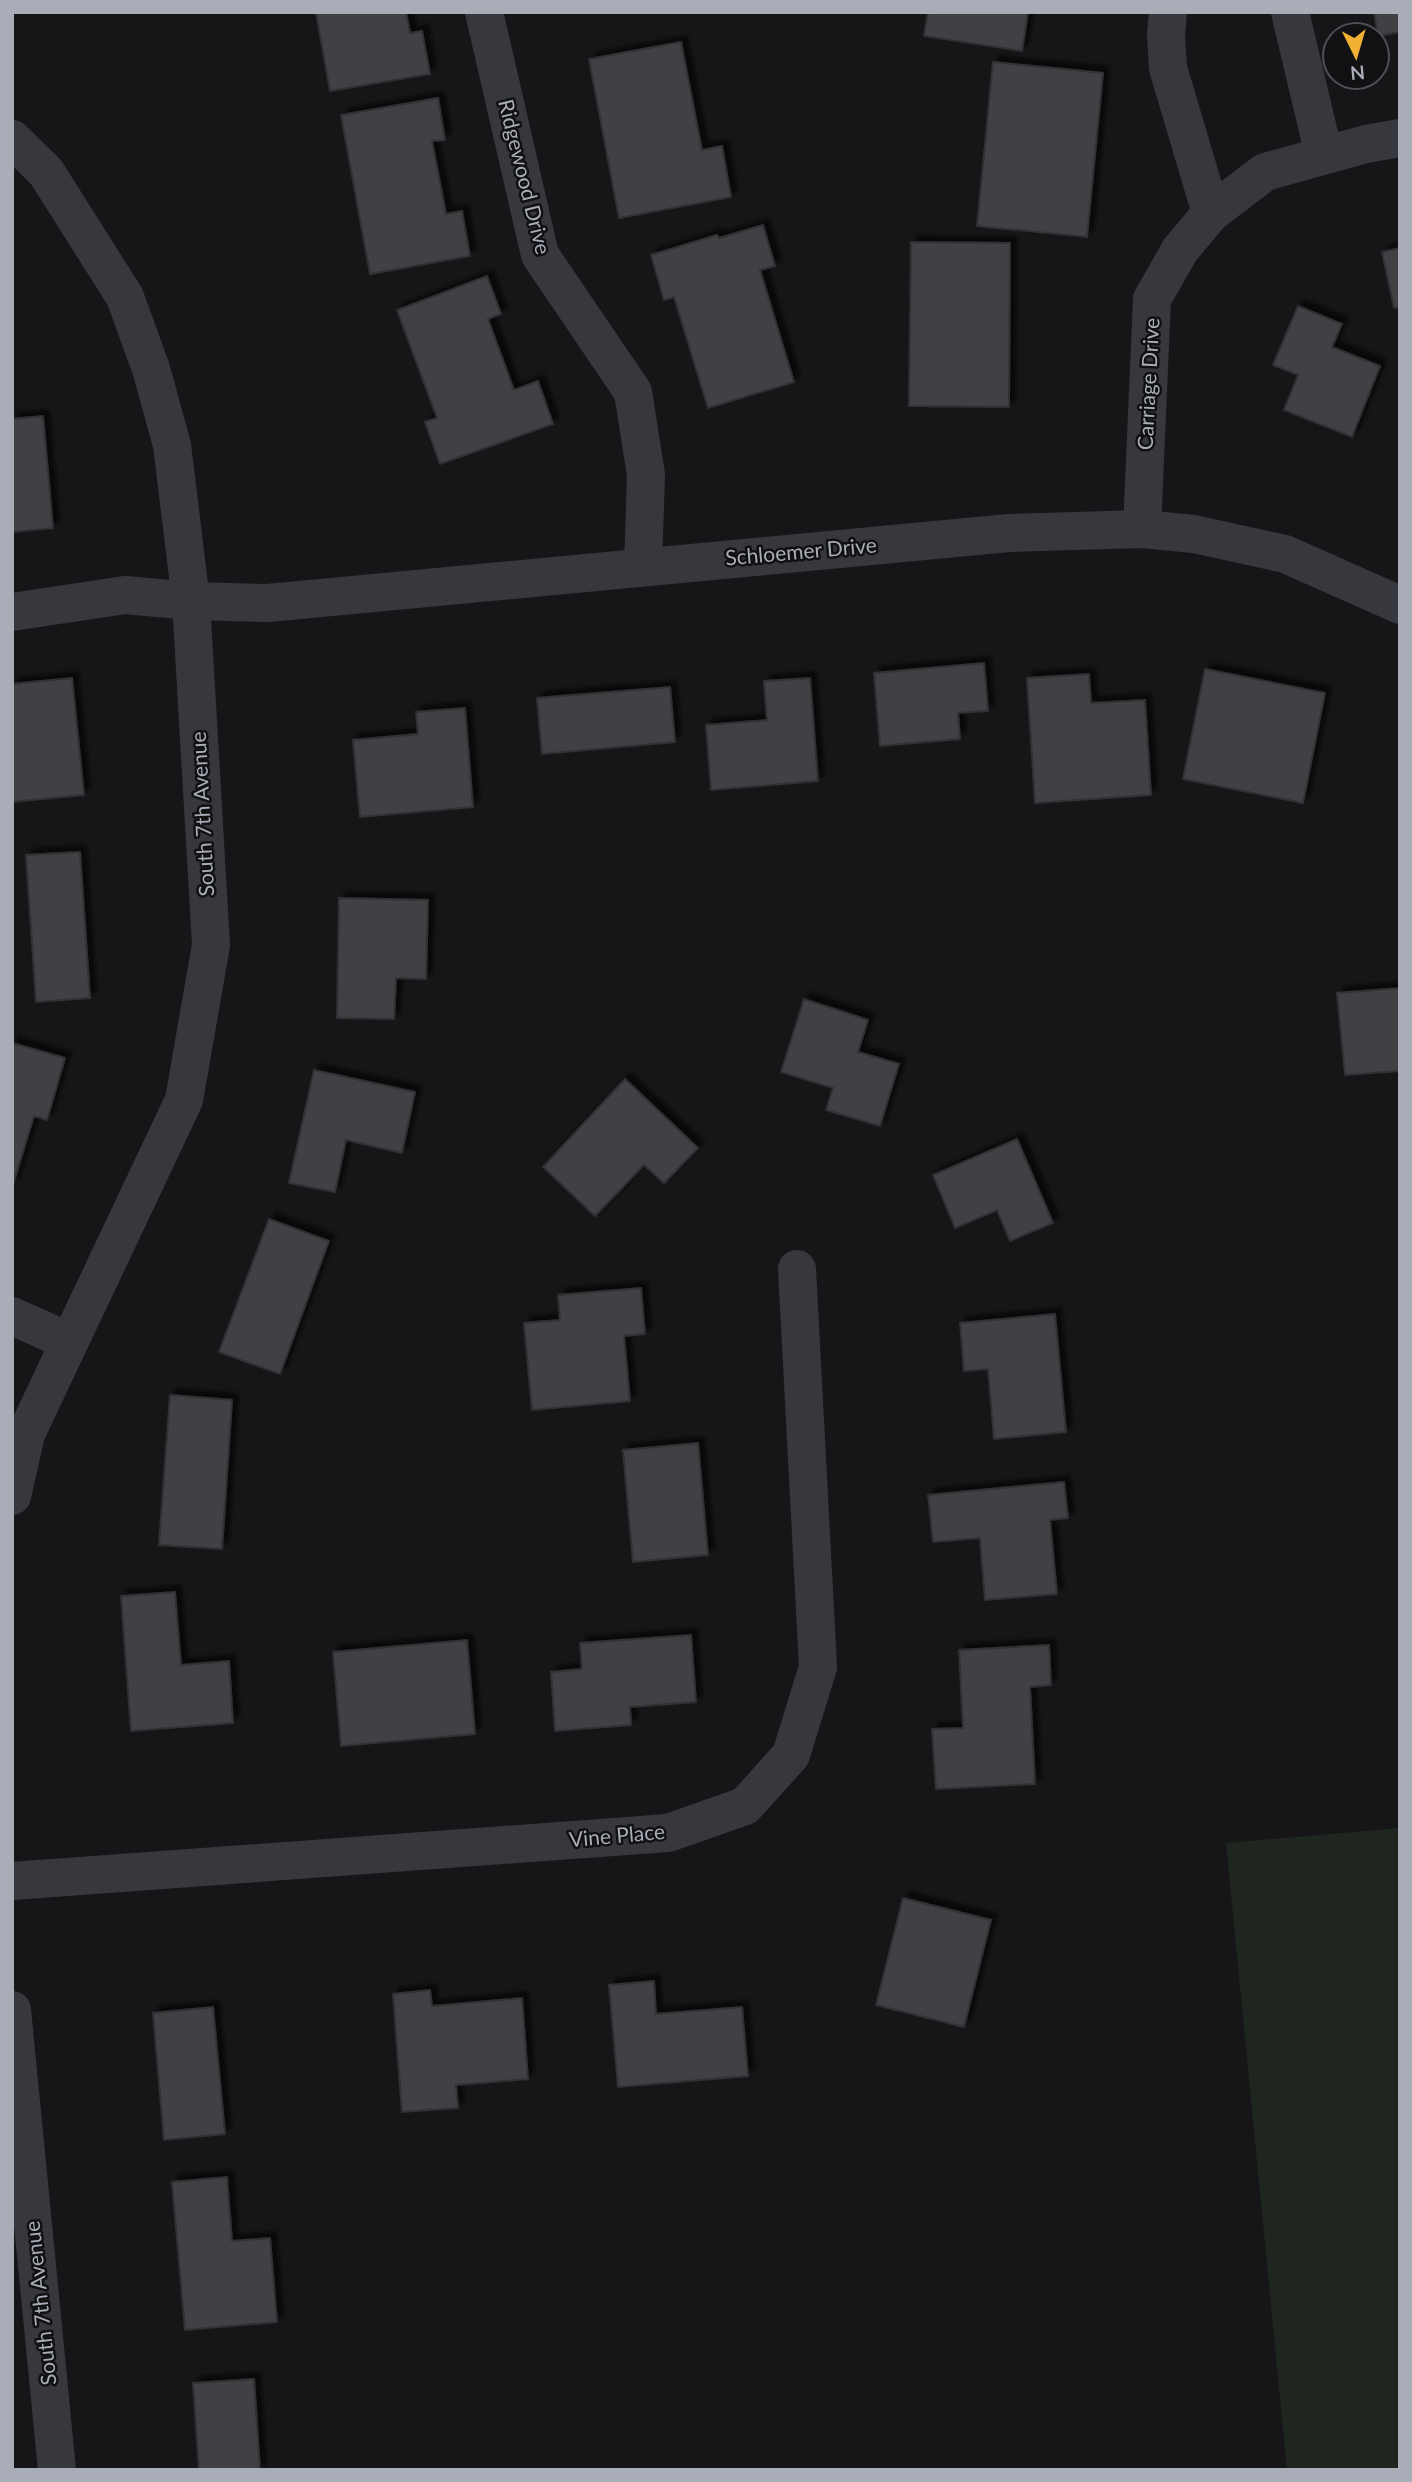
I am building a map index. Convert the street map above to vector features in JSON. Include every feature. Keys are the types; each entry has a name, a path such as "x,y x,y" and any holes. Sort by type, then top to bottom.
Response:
{"street":[{"name":"Ridgewood Drive","path":"484,12 540,255 632,392 646,475 643,567"},
{"path":"1168,12 1168,68 1211,213"},
{"path":"1290,12 1324,155"},
{"name":"Carriage Drive","path":"1142,530 1152,299 1180,250 1211,213 1265,172 1400,138"},
{"name":"South 7th Avenue","path":"12,139 46,172 125,297 151,369 172,444 191,601 211,945 184,1100 26,1434 12,1496"},
{"name":"Schloemer Drive","path":"12,612 125,595 191,601 268,603 1009,533 1142,530 1194,534 1285,554 1400,606"},
{"name":"Vine Place","path":"12,1881 668,1833 745,1806 791,1755 818,1667 797,1269"},
{"path":"12,1317 68,1341"},
{"name":"South 7th Avenue","path":"12,2010 57,2470"}],"shaded area":[{"path":"1400,1828 1400,2470 1287,2470 1226,1843"}],"building":[{"path":"316,12 406,12 410,33 422,31 430,74 330,91"},
{"path":"928,12 1028,12 1022,51 924,36"},
{"path":"1374,12 1400,12 1400,32 1391,34 1391,21 1376,21"},
{"path":"681,42 702,150 722,146 731,197 619,218 589,59"},
{"path":"993,62 1103,73 1087,237 977,226"},
{"path":"438,98 445,140 432,141 446,214 462,211 470,256 370,274 341,115"},
{"path":"763,225 775,266 760,270 794,382 708,408 674,297 664,300 651,255 717,235 719,238"},
{"path":"911,242 1010,243 1009,407 909,406"},
{"path":"1400,248 1400,307 1394,308 1382,252"},
{"path":"487,276 501,314 488,319 514,390 538,381 553,424 440,464 425,422 437,418 397,310"},
{"path":"1298,306 1342,324 1332,347 1380,366 1352,437 1284,410 1298,375 1273,365"},
{"path":"43,416 53,528 12,532 12,419"},
{"path":"984,663 988,711 958,713 960,739 880,746 874,673"},
{"path":"1205,669 1325,693 1303,803 1183,779"},
{"path":"1089,674 1091,703 1145,700 1151,795 1035,803 1027,678"},
{"path":"72,678 84,795 12,802 12,684"},
{"path":"810,678 818,781 711,790 706,725 767,720 764,681"},
{"path":"670,687 675,742 542,754 537,698"},
{"path":"465,708 473,807 360,817 353,740 418,734 416,712"},
{"path":"80,852 90,998 36,1002 26,855"},
{"path":"339,898 428,900 426,979 396,978 394,1019 337,1018"},
{"path":"1400,988 1400,1071 1345,1075 1337,993"},
{"path":"804,999 868,1020 858,1052 899,1064 880,1126 826,1110 833,1088 781,1072"},
{"path":"12,1043 65,1058 47,1120 34,1116 12,1188"},
{"path":"314,1070 415,1092 402,1153 346,1140 335,1192 289,1183"},
{"path":"625,1079 698,1148 664,1183 644,1165 595,1216 543,1167"},
{"path":"1017,1139 1053,1223 1010,1241 997,1210 955,1228 933,1175"},
{"path":"269,1219 329,1241 280,1374 219,1352"},
{"path":"641,1288 645,1334 624,1336 630,1401 532,1410 524,1323 560,1320 558,1295"},
{"path":"1055,1314 1066,1432 994,1439 988,1369 964,1371 960,1323"},
{"path":"170,1395 232,1400 222,1549 159,1545"},
{"path":"698,1443 708,1555 633,1562 623,1450"},
{"path":"1064,1482 1068,1518 1050,1520 1057,1594 985,1600 980,1538 933,1542 928,1495"},
{"path":"175,1592 181,1665 229,1661 233,1723 131,1731 121,1596"},
{"path":"691,1635 696,1702 630,1707 631,1725 555,1731 551,1672 582,1669 580,1643"},
{"path":"467,1640 475,1734 341,1746 333,1652"},
{"path":"1049,1645 1051,1685 1030,1687 1035,1784 936,1789 932,1729 963,1728 959,1650"},
{"path":"903,1898 991,1920 964,2027 876,2005"},
{"path":"654,1981 656,2014 742,2007 748,2076 618,2087 609,1985"},
{"path":"430,1990 432,2006 522,1998 528,2079 456,2085 458,2108 402,2112 393,1994"},
{"path":"213,2007 225,2134 164,2140 153,2013"},
{"path":"227,2177 232,2241 270,2238 277,2322 185,2330 172,2182"},
{"path":"254,2379 260,2470 199,2470 193,2383"}]}
